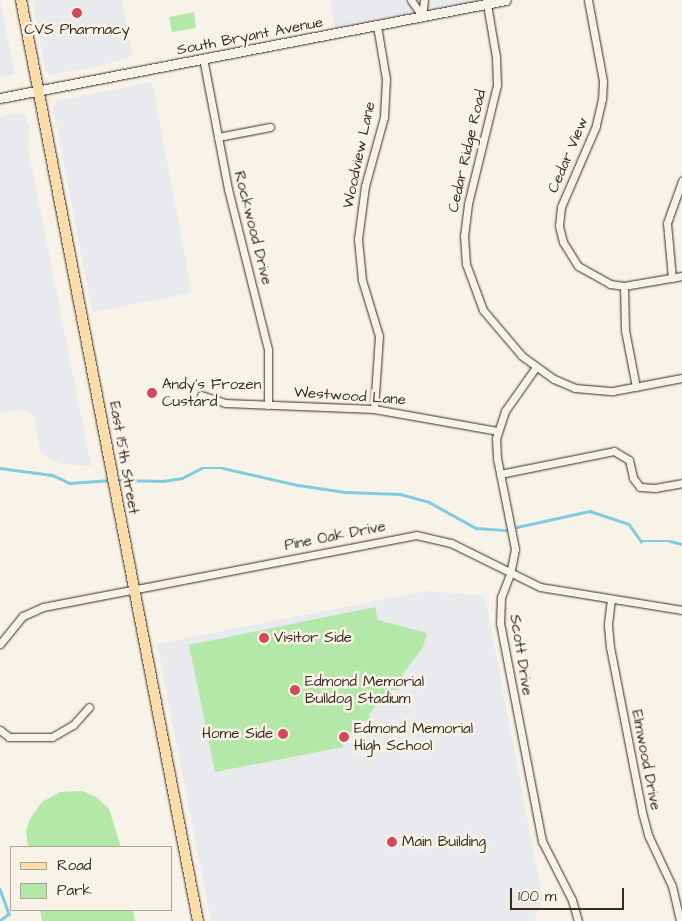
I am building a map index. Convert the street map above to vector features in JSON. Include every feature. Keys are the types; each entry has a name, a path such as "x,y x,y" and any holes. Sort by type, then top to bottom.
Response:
{"main road":[{"name":"East 15th Street","path":"21,0 198,921"}],"street":[{"path":"411,0 422,16"},
{"path":"422,16 424,0"},
{"name":"South Bryant Avenue","path":"0,98 506,0"},
{"name":"Cedar View","path":"588,0 603,80 602,107 562,201 559,226 566,250 578,266 598,280 624,286"},
{"name":"Cedar Ridge Road","path":"487,4 496,58 497,85 468,204 464,249 473,288 483,310 508,342 536,367 554,379 583,390 608,392 682,378"},
{"name":"Woodview Lane","path":"374,409 379,336 362,280 358,239 365,186 384,117 386,79 377,26"},
{"name":"Rockwood Drive","path":"203,58 228,189 268,348 268,405"},
{"path":"218,137 270,127"},
{"path":"672,278 667,223 682,180"},
{"path":"636,387 625,330 624,286 682,276"},
{"name":"Scott Drive","path":"536,367 505,411 498,431 500,474 514,549 510,574 501,597 500,623 543,845 572,900 578,921"},
{"name":"Westwood Lane","path":"201,395 225,404 374,409 498,431"},
{"path":"500,474 614,451 629,460 633,478 640,487 655,488 682,483"},
{"name":"Pine Oak Drive","path":"0,644 23,616 36,609 416,535 451,543 510,574 547,588 682,610"},
{"name":"Elmwood Drive","path":"611,599 608,625 610,647 643,818 672,886 680,921"},
{"path":"0,730 10,736 52,737 73,725 89,707"}],"shaded area":[{"path":"0,0 15,74 0,78"},
{"path":"32,0 122,0 133,56 104,65 51,75 45,69"},
{"path":"330,0 506,0 336,34"},
{"path":"152,82 192,293 92,312 53,107 57,101"},
{"path":"14,112 24,115 30,126 28,147 91,466 61,464 41,454 34,416 24,409 0,413 0,117"},
{"name":"Edmond Memorial High School","path":"426,591 485,596 543,900 534,921 211,921 157,644"}],"green space":[{"path":"194,12 196,28 172,32 169,17"},
{"name":"Edmond Memorial Bulldog Stadium","path":"375,607 378,620 427,633 423,647 403,674 399,690 392,690 391,696 384,696 369,714 370,720 359,722 360,731 341,734 343,747 215,772 189,645"},
{"path":"82,791 96,797 109,809 121,846 28,846 26,831 30,819 42,802 60,792"},
{"path":"40,911 133,911 135,921 42,921"}],"waterway":[{"path":"0,468 52,475 70,483 111,480"},
{"path":"116,480 163,481 182,478 202,468 223,468 298,485 346,492 400,494 429,502 476,528 506,530"},
{"path":"517,527 590,511 629,524 641,541 670,541 682,544"},
{"path":"0,889 9,914 0,921"}],"place":[{"name":"CVS Pharmacy","path":"77,13"},
{"name":"Andy's Frozen Custard","path":"152,393"},
{"name":"Visitor Side","path":"264,638"},
{"name":"Edmond Memorial Bulldog Stadium","path":"295,690"},
{"name":"Home Side","path":"283,734"},
{"name":"Edmond Memorial High School","path":"344,737"},
{"name":"Main Building","path":"392,842"}]}
